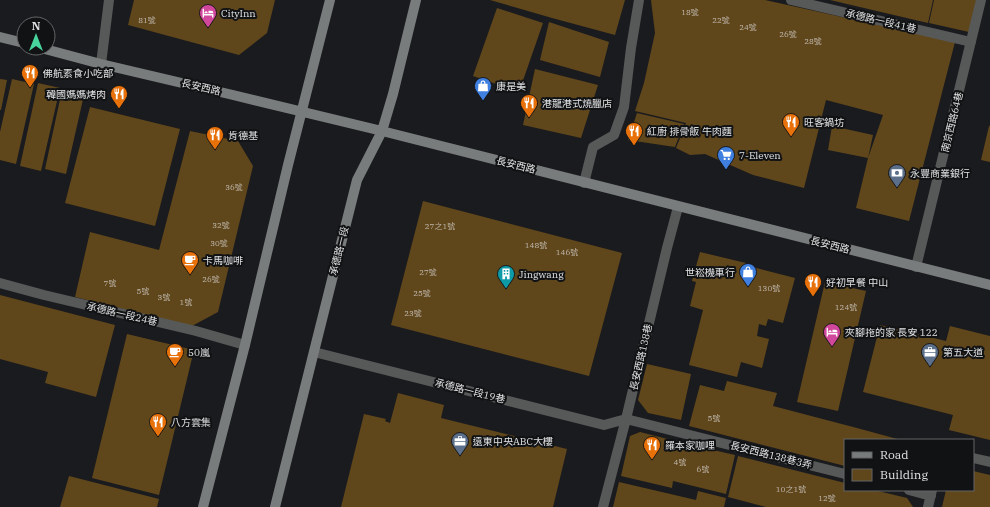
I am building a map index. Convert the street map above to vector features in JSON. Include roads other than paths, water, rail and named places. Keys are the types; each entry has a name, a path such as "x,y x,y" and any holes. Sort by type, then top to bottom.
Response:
{"main road":[{"path":"203,507 245,345 288,165 330,0"},
{"name":"承德路一段","path":"275,507 357,180 382,131 395,87 416,0"},
{"path":"0,37 16,42"},
{"name":"長安西路","path":"56,52 382,131 990,286"}],"street":[{"path":"101,64 109,0"},
{"path":"584,183 593,147 614,134 624,107 639,0"},
{"name":"承德路一段41巷","path":"791,0 971,42"},
{"name":"南京西路64巷","path":"916,267 981,0"},
{"name":"長安西路138巷","path":"602,507 626,419 678,206"},
{"name":"承德路一段24巷","path":"0,283 196,331 245,345"},
{"name":"承德路一段19巷","path":"314,352 604,425 626,419"},
{"name":"長安西路138巷3弄","path":"626,419 844,474"},
{"path":"974,458 990,462"},
{"path":"916,491 931,493 928,507"}],"place":[{"name":"CityInn","path":"208,28"},
{"name":"佛航素食小吃部","path":"30,88"},
{"name":"康是美","path":"483,101"},
{"name":"韓國媽媽烤肉","path":"119,109"},
{"name":"港龍港式燒臘店","path":"529,118"},
{"name":"旺客鍋坊","path":"791,137"},
{"name":"紅廚 排骨飯 牛肉麵","path":"634,146"},
{"name":"肯德基","path":"215,150"},
{"name":"7-Eleven","path":"726,170"},
{"name":"永豐商業銀行","path":"897,188"},
{"name":"卡馬咖啡","path":"190,275"},
{"name":"世崧機車行","path":"748,287"},
{"name":"Jingwang","path":"506,289"},
{"name":"好初早餐 中山","path":"813,297"},
{"name":"夾腳拖的家 長安 122","path":"832,347"},
{"name":"50嵐","path":"175,367"},
{"name":"第五大道","path":"930,367"},
{"name":"八方雲集","path":"158,437"},
{"name":"遠東中央ABC大樓","path":"460,456"},
{"name":"羅本家咖哩","path":"652,460"}]}
